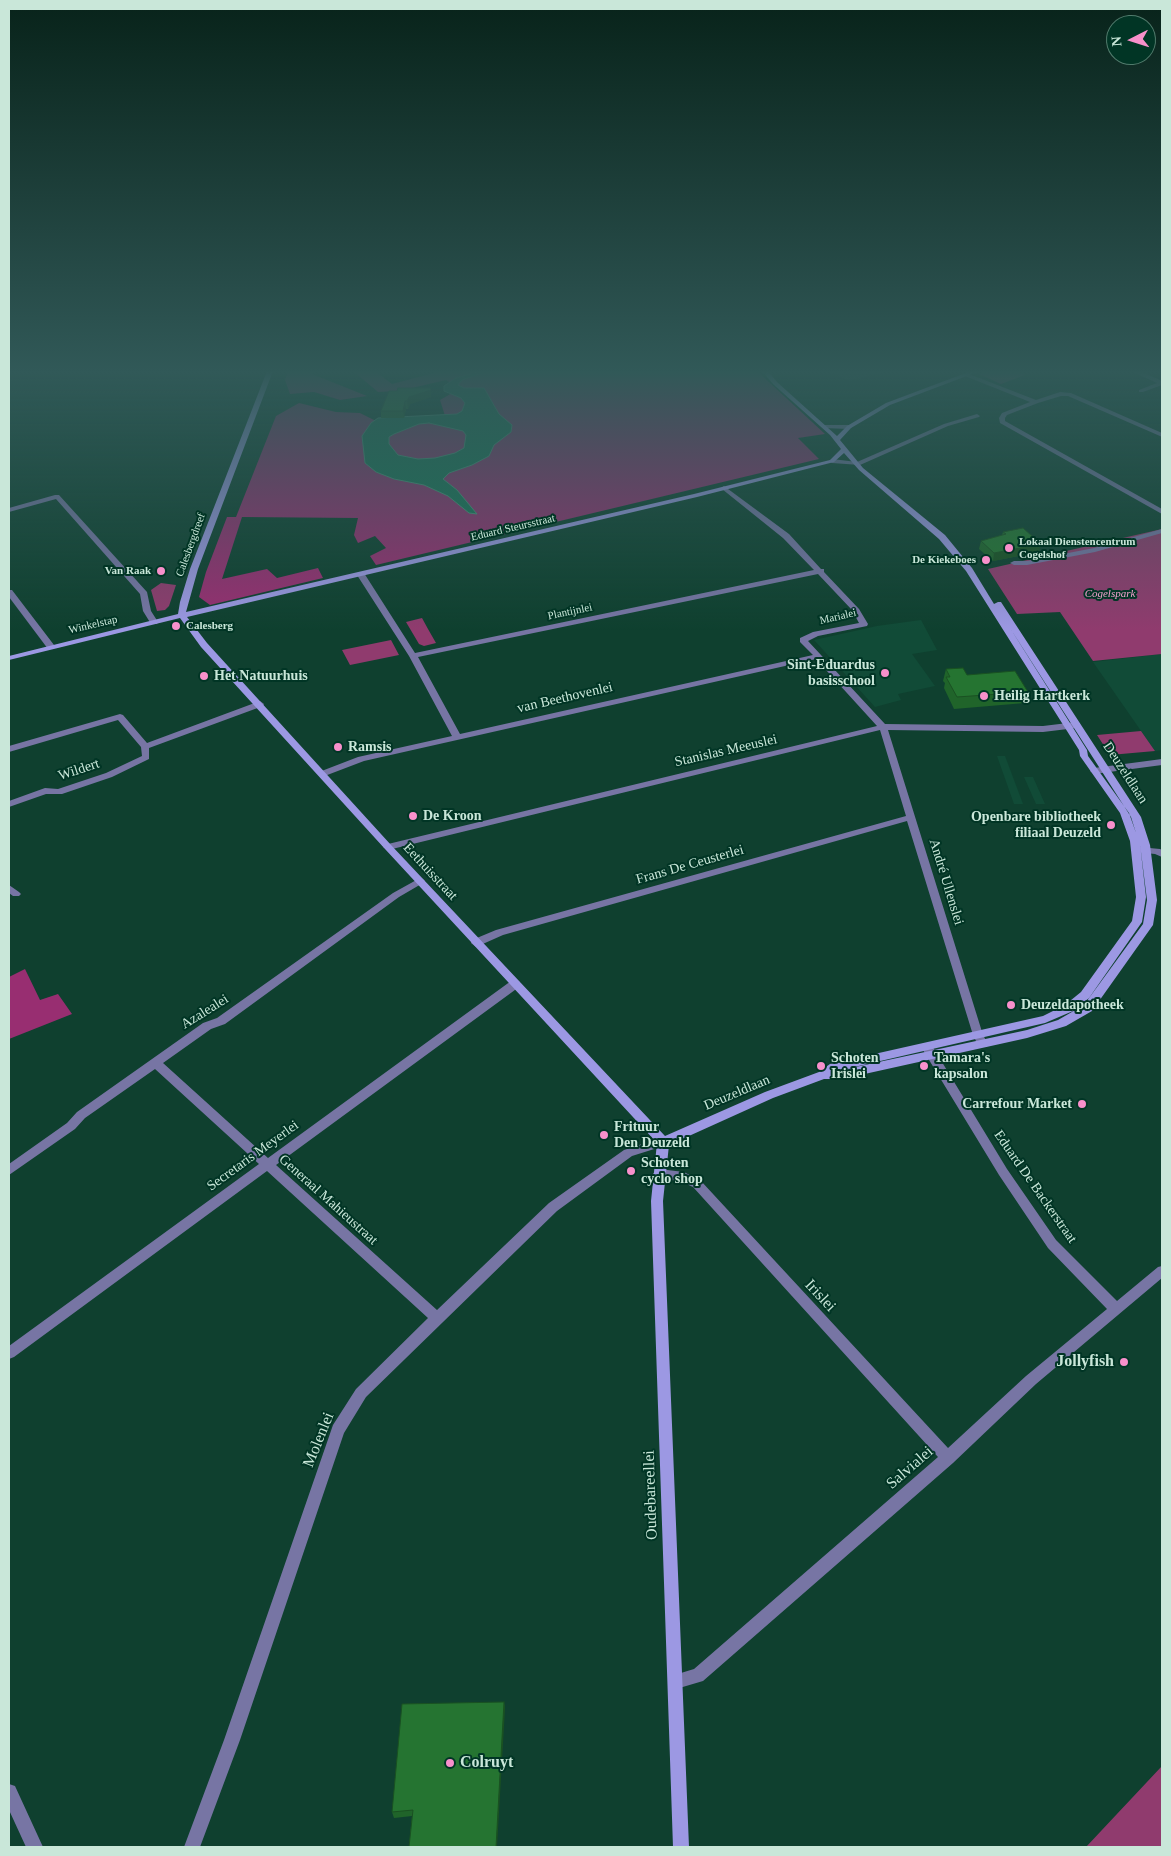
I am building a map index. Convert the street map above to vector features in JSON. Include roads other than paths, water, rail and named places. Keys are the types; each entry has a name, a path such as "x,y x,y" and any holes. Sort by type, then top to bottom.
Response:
{"street":[{"name":"Calesbergdreef","path":"182,616 194,568 237,458"},
{"name":"Eduard Steursstraat","path":"182,616 724,488 832,461 836,458"},
{"name":"Deuzeldlaan","path":"852,458 861,469 928,521 943,529 972,564 1072,726 1094,771 1108,788 1124,813 1141,850"},
{"path":"832,461 858,464 872,458"},
{"path":"1065,458 1162,512"},
{"name":"Marialei","path":"724,488 786,536 855,609 864,624 816,634 803,640 816,657 883,727"},
{"path":"9,510 57,496 144,594 147,610 154,622"},
{"path":"1014,562 1027,563 1094,550 1162,531"},
{"name":"Plantijnlei","path":"413,656 821,571"},
{"path":"361,575 413,656 457,737"},
{"path":"9,592 51,647"},
{"name":"Winkelstap","path":"9,658 182,616"},
{"name":"Eethuisstraat","path":"182,616 204,645 260,704 388,847 663,1142"},
{"name":"van Beethovenlei","path":"322,774 361,759 816,657"},
{"path":"9,749 120,717 145,747 260,704"},
{"name":"Deuzeldlaan","path":"663,1142 823,1075 834,1067 930,1051 980,1039 1026,1034 1062,1023 1088,1008 1148,925 1152,900 1136,817 1105,769 1072,726"},
{"name":"Stanislas Meeuslei","path":"388,847 883,727 1043,729 1072,726"},
{"name":"André Ullenslei","path":"883,727 980,1039"},
{"name":"Wildert","path":"9,804 45,792 58,792 108,775 146,757 145,747"},
{"path":"1094,771 1162,762"},
{"name":"Frans De Ceusterlei","path":"476,943 510,929 912,817"},
{"path":"1141,850 1162,854"},
{"name":"Azalealei","path":"9,1170 71,1126 81,1115 207,1026 222,1021 310,958 315,952 420,881"},
{"name":"Secretaris Meyerlei","path":"9,1353 515,984"},
{"name":"Eduard De Backerstraat","path":"930,1051 1003,1172 1052,1244 1116,1309"},
{"name":"Generaal Mahieustraat","path":"156,1063 436,1318"},
{"name":"Oudebareellei","path":"663,1142 657,1201 681,1847"},
{"name":"Molenlei","path":"192,1847 232,1740 338,1430 361,1393 436,1318 553,1207 628,1153 663,1142"},
{"name":"Irislei","path":"659,1174 684,1177 697,1184 948,1458"},
{"name":"Salvialei","path":"676,1681 698,1676 948,1458 1031,1380 1162,1270"},
{"path":"9,1792 35,1847"}],"place":[{"name":"Lokaal Dienstencentrum Cogelshof","path":"1009,548"},
{"name":"De Kiekeboes","path":"986,560"},
{"name":"Van Raak","path":"161,571"},
{"name":"Calesberg","path":"176,626"},
{"name":"Sint-Eduardus basisschool","path":"885,673"},
{"name":"Het Natuurhuis","path":"204,676"},
{"name":"Heilig Hartkerk","path":"984,696"},
{"name":"Ramsis","path":"338,747"},
{"name":"De Kroon","path":"413,816"},
{"name":"Openbare bibliotheek filiaal Deuzeld","path":"1111,825"},
{"name":"Deuzeldapotheek","path":"1011,1005"},
{"name":"Schoten Irislei","path":"821,1066"},
{"name":"Tamara's kapsalon","path":"924,1066"},
{"name":"Carrefour Market","path":"1082,1104"},
{"name":"Frituur Den Deuzeld","path":"604,1135"},
{"name":"Schoten cyclo shop","path":"631,1171"},
{"name":"Jollyfish","path":"1124,1362"},
{"name":"Colruyt","path":"450,1763"}],"park label":[{"name":"Cogelspark","path":"1110,594"}]}
